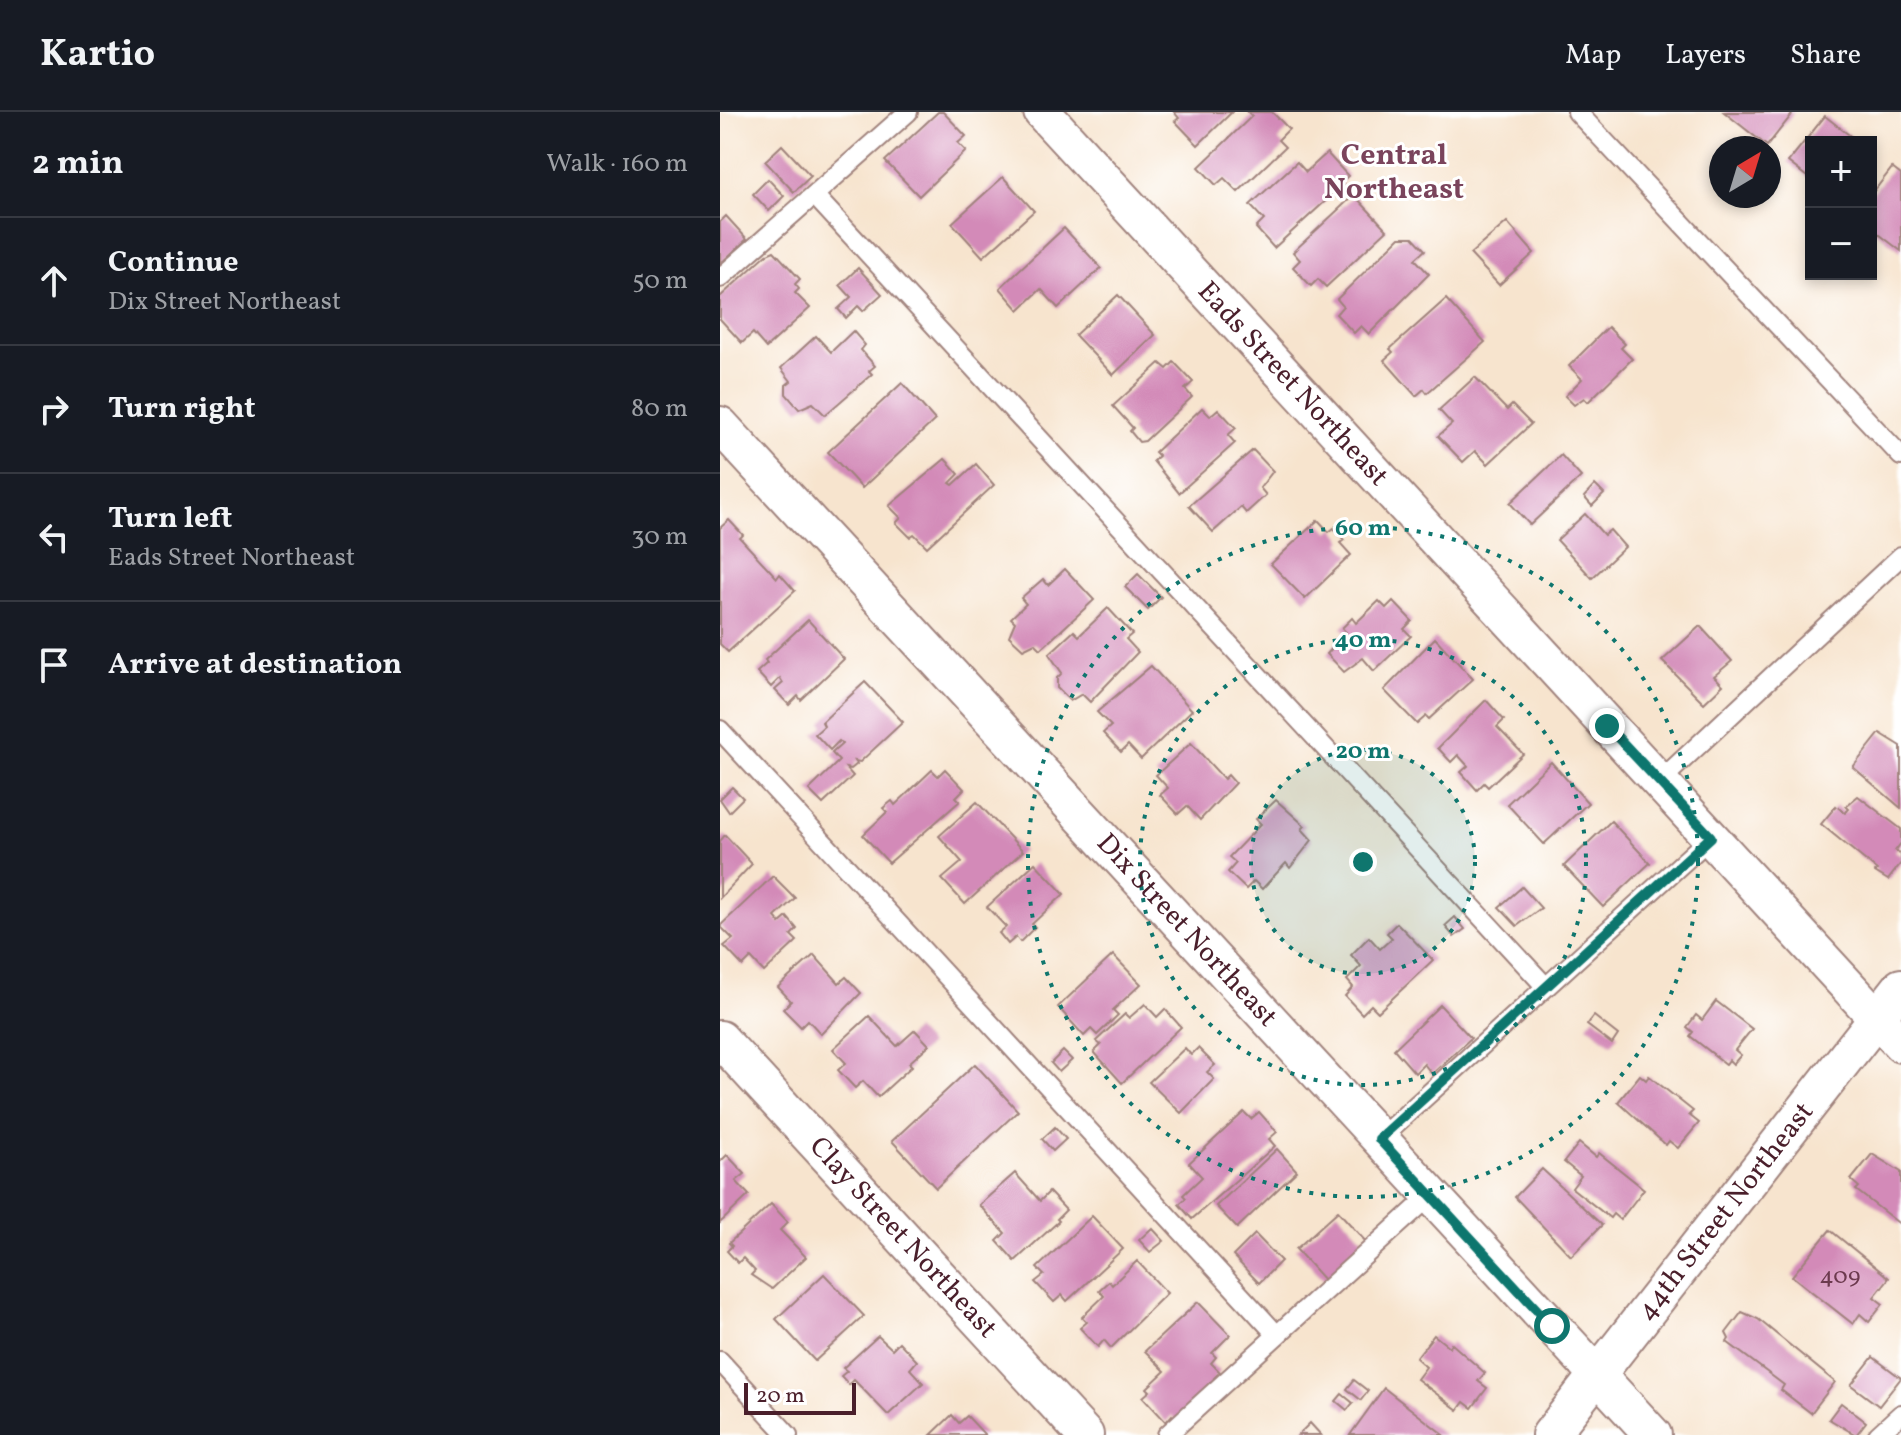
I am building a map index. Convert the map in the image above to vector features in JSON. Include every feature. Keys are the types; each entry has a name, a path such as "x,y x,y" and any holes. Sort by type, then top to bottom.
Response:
{"street":[{"name":"Eads Street Northeast","path":"1042,112 1901,1044"},
{"name":"Dix Street Northeast","path":"720,425 1653,1435"},
{"name":"44th Street Northeast","path":"1550,1435 1901,987"},
{"name":"Clay Street Northeast","path":"720,1039 1085,1435"}],"lane":[{"path":"720,278 908,112"},
{"path":"1577,112 1901,456"},
{"path":"814,195 1546,987"},
{"path":"1659,782 1901,556"},
{"path":"720,730 1277,1335"},
{"path":"1379,1139 1711,837"},
{"path":"1167,1435 1431,1195"},
{"path":"720,1361 788,1435"},
{"path":"1878,1435 1901,1414"}],"building":[{"path":"938,112 943,112 966,136 958,143 966,151 919,196 885,161"},
{"path":"1174,112 1232,112 1198,145 1175,121 1179,118"},
{"path":"1248,112 1272,112 1289,129 1278,140 1285,147 1238,192 1224,178 1216,185 1199,167 1252,116"},
{"path":"1724,112 1794,112 1775,136 1754,136"},
{"path":"1825,116 1850,136 1809,136"},
{"path":"1805,141 1805,175 1788,162"},
{"path":"782,145 811,176 794,192 765,161"},
{"path":"1327,153 1348,176 1340,183 1343,185 1274,248 1256,228 1264,220 1250,205 1297,162 1306,172"},
{"path":"1892,168 1901,175 1901,251 1877,233 1877,187"},
{"path":"1003,177 1034,211 983,257 952,223"},
{"path":"768,179 784,196 769,211 753,194"},
{"path":"1354,195 1387,230 1326,287 1318,279 1311,286 1293,267 1300,260 1293,252"},
{"path":"726,216 747,239 720,264 720,222"},
{"path":"1507,222 1534,253 1499,285 1470,254"},
{"path":"1064,228 1101,268 1058,308 1041,289 1019,310 1000,288"},
{"path":"1400,237 1413,237 1425,250 1415,259 1429,274 1369,334 1361,326 1354,333 1336,314 1343,306 1337,299"},
{"path":"774,251 800,279 795,284 799,289 795,293 810,308 766,348 753,333 742,343 720,319 720,297"},
{"path":"858,268 882,294 863,311 858,306 846,318 838,309 851,297 840,285"},
{"path":"1118,295 1155,335 1113,375 1075,335"},
{"path":"1446,299 1485,342 1427,393 1424,389 1416,396 1384,360 1393,352 1390,349"},
{"path":"1608,327 1625,344 1621,348 1632,359 1588,402 1584,398 1574,405 1565,396 1582,379 1569,366"},
{"path":"853,331 865,345 861,350 875,366 869,371 872,374 825,415 813,403 799,409 786,394 786,385 791,381 781,368 816,336 831,352"},
{"path":"1174,362 1193,382 1185,389 1192,397 1145,441 1139,442 1130,431 1133,428 1113,406 1160,363 1167,369"},
{"path":"1475,377 1507,410 1512,405 1531,424 1488,464 1475,451 1463,462 1438,436 1452,424 1439,410"},
{"path":"902,383 935,420 862,488 828,452"},
{"path":"1202,408 1210,416 1218,409 1236,428 1228,435 1235,443 1179,493 1153,461 1159,456 1155,452"},
{"path":"1253,450 1273,471 1260,488 1266,495 1246,513 1241,507 1213,532 1189,506"},
{"path":"1561,455 1581,477 1530,525 1510,503"},
{"path":"945,459 959,474 950,483 953,485 976,464 994,485 927,547 914,534 910,537 896,523 901,518 889,506"},
{"path":"1595,485 1604,494 1592,506 1584,497"},
{"path":"1585,514 1604,535 1610,530 1625,547 1592,578 1557,540"},
{"path":"729,520 743,535 740,538 777,578 780,574 795,591 728,652 720,644 720,528"},
{"path":"1318,520 1329,532 1334,528 1344,540 1340,543 1351,555 1305,599 1271,564"},
{"path":"1065,569 1094,600 1041,649 1035,643 1023,649 1009,636 1015,622 1011,618 1026,604 1021,598 1043,579 1048,585"},
{"path":"1138,574 1161,597 1148,610 1125,587"},
{"path":"1379,601 1386,608 1393,601 1412,621 1404,629 1411,636 1374,671 1363,658 1344,672 1327,654 1346,632 1342,628 1352,618 1356,623"},
{"path":"1108,608 1132,634 1126,639 1138,652 1090,702 1082,694 1070,701 1057,688 1057,678 1062,673 1049,654 1074,631 1079,636"},
{"path":"808,620 844,659 801,700 798,696 789,705 775,690 783,683 780,678 771,687 757,672 767,663 765,660"},
{"path":"1700,626 1732,661 1714,676 1723,685 1704,703 1662,661"},
{"path":"1435,638 1473,679 1429,719 1426,716 1417,724 1384,690"},
{"path":"1151,666 1192,710 1141,759 1128,745 1121,752 1103,733 1111,726 1097,712"},
{"path":"865,682 903,722 860,762 855,761 857,764 851,769 846,768 853,776 823,804 809,790 839,761 832,753 842,744 839,741 830,750 815,734 824,726 822,722"},
{"path":"1486,700 1504,720 1497,727 1523,754 1488,787 1484,783 1477,790 1461,772 1468,766 1458,755 1451,762 1438,748"},
{"path":"1880,733 1901,746 1901,808 1853,767"},
{"path":"1191,743 1224,779 1228,775 1235,783 1200,820 1187,806 1178,814 1160,795 1168,788 1156,775"},
{"path":"1551,762 1588,803 1544,844 1507,804"},
{"path":"945,769 964,789 956,797 960,801 889,863 863,835 887,812 883,808 892,801 895,805 932,770 938,776"},
{"path":"732,787 743,798 729,812 720,799"},
{"path":"1858,796 1901,829 1901,843 1895,851 1901,855 1901,863 1888,880 1821,824 1836,806 1845,813 1849,809 1846,806"},
{"path":"1276,800 1305,826 1302,829 1312,840 1290,868 1286,863 1262,889 1254,881 1246,889 1228,872 1236,863 1229,857 1261,824 1256,819"},
{"path":"977,802 1023,851 965,904 942,879 962,862 939,836"},
{"path":"1611,821 1650,863 1603,907 1564,866"},
{"path":"725,835 752,864 720,898 720,841"},
{"path":"1035,863 1064,894 1032,924 1035,927 1020,942 1016,937 1008,944 999,933 1006,927 987,907"},
{"path":"773,876 795,898 775,917 780,923 787,917 797,929 791,935 797,941 764,972 751,958 743,966 724,946 733,939 720,926"},
{"path":"1522,887 1541,908 1517,926 1499,907"},
{"path":"1455,917 1465,929 1454,937 1445,926"},
{"path":"1397,923 1433,960 1378,1012 1371,1005 1362,1014 1345,996 1353,987 1347,980 1361,966 1351,955 1369,937 1380,949 1392,938 1387,933"},
{"path":"814,955 839,983 846,977 861,993 821,1034 808,1020 801,1027 783,1009 791,1001 778,987"},
{"path":"1113,955 1141,984 1113,1010 1118,1015 1097,1035 1091,1029 1084,1036 1058,1007"},
{"path":"1716,1001 1752,1029 1735,1050 1741,1055 1733,1064 1729,1060 1726,1064 1690,1036 1693,1032 1687,1027 1696,1015 1702,1020"},
{"path":"1145,1004 1157,1017 1165,1009 1181,1027 1122,1083 1094,1052 1101,1045 1096,1041 1125,1014 1129,1018"},
{"path":"1440,1005 1471,1038 1432,1074 1424,1064 1415,1073 1394,1049"},
{"path":"869,1016 897,1046 915,1030 929,1045 909,1063 912,1066 878,1097 863,1081 855,1088 838,1070 846,1063 833,1049"},
{"path":"1594,1016 1618,1035 1612,1044 1587,1025"},
{"path":"1185,1048 1191,1055 1198,1048 1215,1065 1207,1072 1214,1079 1181,1113 1149,1082"},
{"path":"1063,1051 1072,1060 1059,1072 1051,1063"},
{"path":"975,1064 1018,1111 936,1188 892,1141"},
{"path":"1640,1075 1646,1080 1649,1076 1693,1111 1689,1115 1699,1123 1678,1148 1669,1141 1666,1145 1618,1102"},
{"path":"1244,1112 1251,1119 1259,1112 1277,1132 1269,1139 1275,1146 1192,1219 1179,1204 1186,1198 1183,1195 1202,1177 1189,1163"},
{"path":"1055,1127 1066,1139 1053,1151 1042,1139"},
{"path":"1579,1143 1596,1157 1599,1153 1644,1189 1620,1220 1613,1214 1610,1218 1572,1188 1581,1176 1564,1162"},
{"path":"1277,1149 1297,1171 1237,1228 1216,1206"},
{"path":"1872,1154 1901,1172 1901,1225 1856,1190 1859,1187 1851,1180"},
{"path":"727,1155 745,1174 736,1181 749,1195 720,1223 720,1162"},
{"path":"1542,1169 1602,1225 1571,1256 1515,1197"},
{"path":"1015,1173 1040,1201 1049,1192 1066,1210 1057,1219 1059,1221 1015,1261 997,1241 1005,1233 979,1205"},
{"path":"771,1204 788,1222 780,1230 806,1257 772,1289 751,1275 755,1271 743,1258 738,1263 727,1251 732,1246 729,1243"},
{"path":"1338,1211 1367,1243 1325,1281 1296,1249"},
{"path":"1092,1216 1123,1249 1067,1301 1062,1295 1054,1302 1035,1282 1044,1275 1037,1268"},
{"path":"1152,1228 1164,1241 1150,1252 1139,1240"},
{"path":"1830,1230 1889,1278 1874,1297 1883,1304 1869,1322 1860,1314 1853,1324 1792,1276"},
{"path":"1255,1234 1281,1261 1259,1283 1233,1256"},
{"path":"1137,1261 1167,1293 1111,1348 1104,1340 1098,1347 1080,1328 1087,1322 1082,1317 1104,1296 1099,1290 1109,1281 1112,1285"},
{"path":"824,1274 864,1316 815,1361 776,1319"},
{"path":"1198,1302 1230,1335 1212,1353 1216,1357 1211,1363 1220,1372 1214,1378 1217,1382 1176,1420 1172,1415 1166,1422 1143,1397 1150,1391 1147,1388 1165,1371 1145,1351"},
{"path":"1742,1312 1758,1319 1835,1382 1811,1413 1781,1390 1784,1385 1727,1342 1726,1333"},
{"path":"1434,1335 1449,1347 1451,1343 1485,1373 1478,1381 1487,1388 1472,1408 1464,1402 1458,1410 1417,1379 1426,1367 1416,1358"},
{"path":"878,1336 892,1349 899,1342 917,1361 910,1369 923,1383 888,1415 854,1380 849,1385 841,1376 847,1371 843,1368"},
{"path":"1873,1357 1901,1378 1879,1406 1851,1385"},
{"path":"1354,1380 1368,1391 1361,1400 1347,1389"},
{"path":"1384,1388 1444,1435 1350,1435"},
{"path":"1342,1394 1353,1403 1347,1410 1336,1401"},
{"path":"1841,1403 1866,1422 1856,1435 1829,1419"},
{"path":"952,1415 959,1423 967,1416 985,1435 931,1435"},
{"path":"1310,1423 1321,1435 1298,1435"}],"district":[{"name":"Central Northeast","path":"1394,173"}],"route":[{"path":"1552,1326 1379,1139 1711,837 1607,726"}]}
